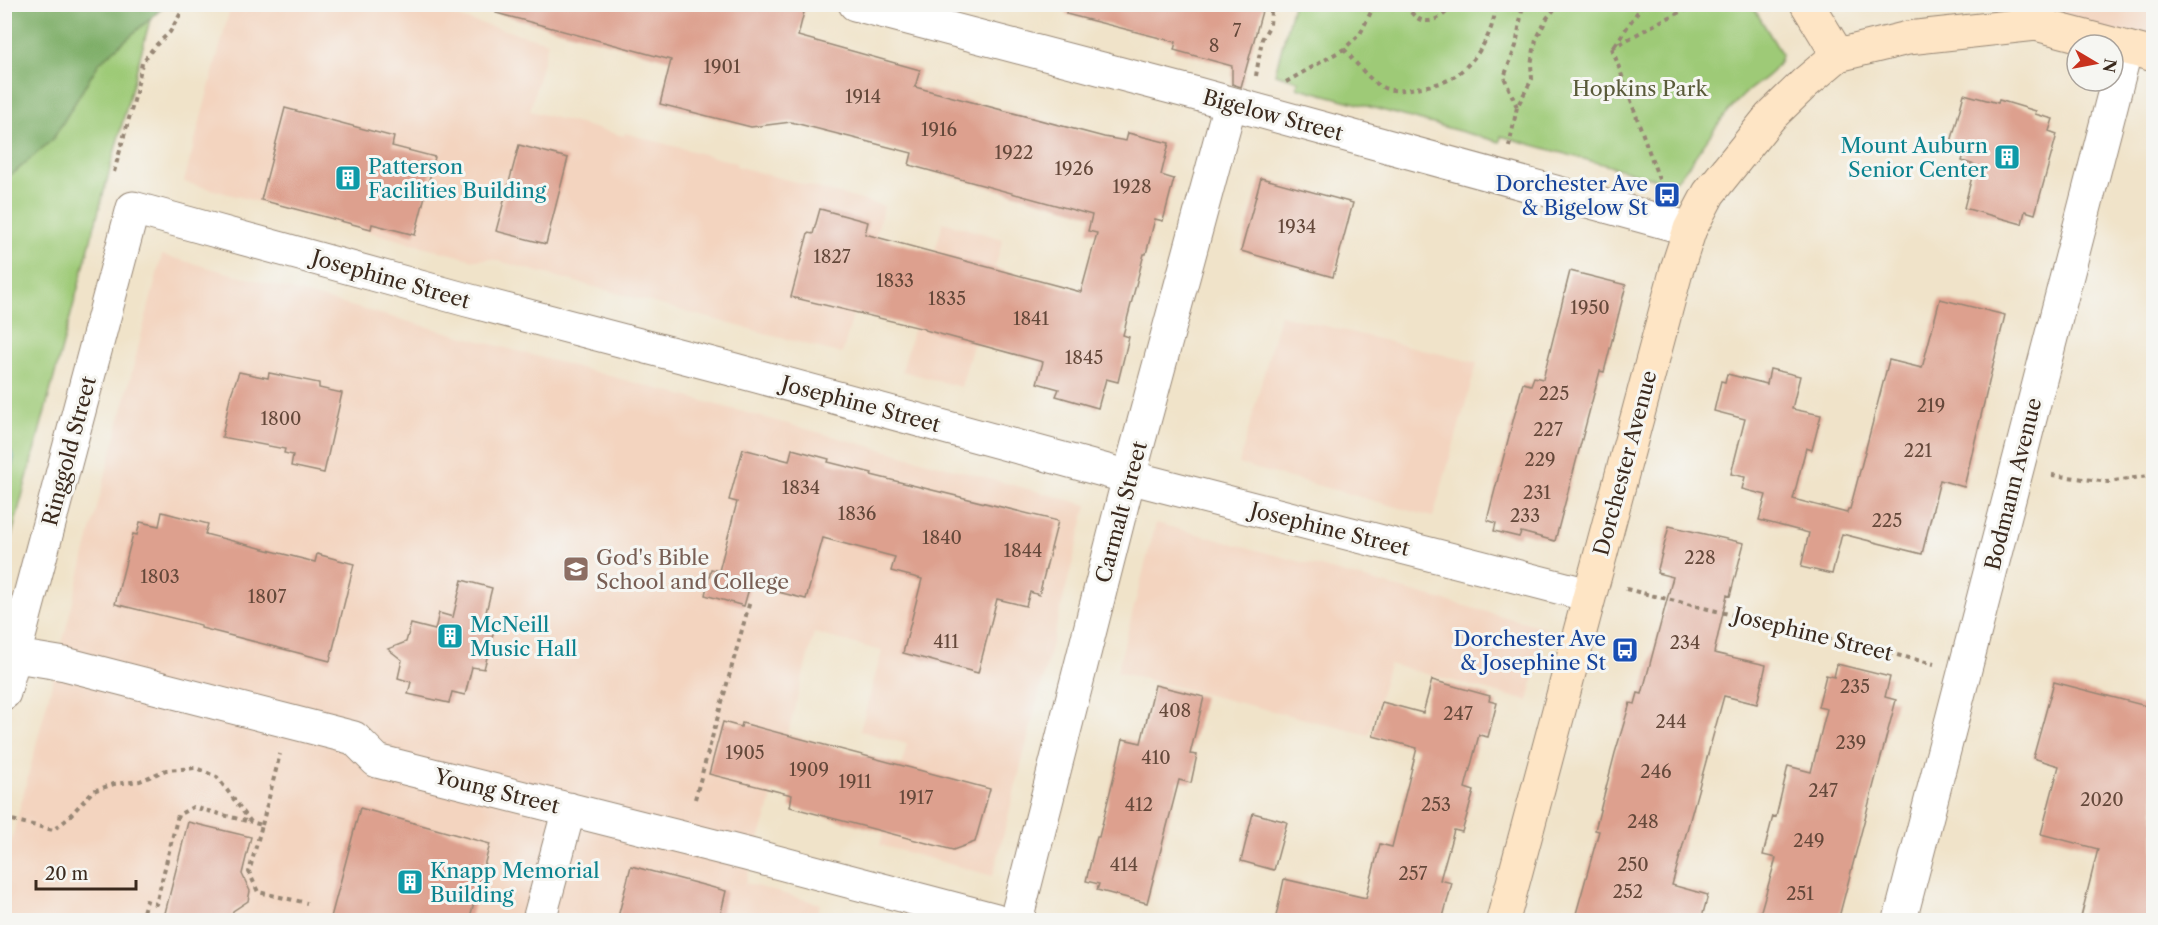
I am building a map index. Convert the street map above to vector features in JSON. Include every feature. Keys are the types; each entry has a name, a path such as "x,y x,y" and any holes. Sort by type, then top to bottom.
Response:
{"street":[{"name":"Bigelow Street","path":"855,4 1690,229"},
{"path":"1807,4 1838,55 1908,38 2039,14 2140,52"},
{"name":"Bodmann Avenue","path":"1900,921 1965,672 2140,52"},
{"name":"Dorchester Avenue","path":"1503,921 1676,272 1690,229 1709,192 1770,117 1799,88 1838,55"},
{"name":"Carmalt Street","path":"1016,921 1129,477 1230,104"},
{"name":"Josephine Street","path":"133,208 1129,477 1589,595"},
{"name":"Ringgold Street","path":"4,693 9,656 133,208"},
{"name":"Young Street","path":"9,656 65,664 354,738 377,761 569,808 996,921"},
{"path":"539,921 569,808"}],"path":[{"path":"114,172 142,63 154,47 170,32 186,4"},
{"path":"1255,81 1262,39 1270,25 1274,4"},
{"path":"1283,90 1285,83 1344,49 1360,34 1375,6 1386,4"},
{"path":"1407,4 1409,11 1419,20 1431,22 1446,15 1452,4"},
{"path":"1344,49 1366,74 1384,88 1401,90 1426,86 1450,78 1476,57 1489,32 1496,4"},
{"path":"1517,107 1504,77 1516,46 1523,4"},
{"path":"1508,150 1517,107 1532,79 1531,64 1536,40 1547,18 1559,4"},
{"path":"1612,48 1643,4"},
{"path":"1612,48 1663,20 1700,4"},
{"path":"1612,48 1663,189"},
{"path":"2052,475 2108,482 2154,475"},
{"name":"Josephine Street","path":"1625,589 1965,672"},
{"path":"695,799 750,601"},
{"path":"280,754 249,872 258,892 307,903"},
{"path":"4,818 53,830 65,821 93,791 114,784 140,782 166,770 196,768 217,777 251,822"},
{"path":"141,921 146,901 156,904 178,815 193,807 262,825"}],"shaded area":[{"path":"410,4 548,42 530,111 624,136 625,133 884,206 842,354 491,259 474,260 184,182 231,5"},
{"path":"2041,5 2153,5 2153,55 2125,48 2125,33 2070,33 2036,24"},
{"path":"943,222 1003,239 961,387 902,371"},
{"name":"God's Bible School and College","path":"162,255 1087,505 993,876 880,845 907,744 860,731 882,651 814,633 767,815 745,883 820,904 815,920 5,920 5,866"},
{"path":"1280,315 1477,363 1433,517 1239,464"},
{"path":"1156,523 1547,628 1528,701 1389,664 1369,735 1117,672"}],"green space":[{"path":"5,4 166,5 99,63 53,139 15,172 5,177"},
{"path":"5,5 154,5 5,560"},
{"name":"Hopkins Park","path":"1293,5 1752,5 1781,53 1774,70 1738,100 1680,177 1663,181 1501,136 1500,142 1296,87 1299,81 1275,74"}],"water":[{"path":"5,444 8,445 14,457 10,476 5,478"}],"building":[{"path":"498,4 806,4 798,36 920,70 915,87 1104,137 1126,141 1128,133 1169,143 1161,175 1174,179 1163,221 1155,219 1146,254 1144,254 1123,335 1129,337 1118,382 1106,379 1098,408 1056,396 1059,389 1037,383 1043,362 925,329 791,297 808,233 813,234 820,209 868,222 865,234 1081,292 1097,233 1088,231 1092,215 909,165 912,153 791,122 751,127 660,104 671,60 496,13"},
{"path":"1067,4 1264,4 1241,87 1232,84 1232,66 1174,50 1176,42 1066,14"},
{"name":"Mount Auburn Senior Center","path":"1964,94 1998,103 1999,100 2036,111 2035,114 2053,119 2049,131 2057,134 2035,214 2025,211 2022,224 1964,208 1975,165 1962,161 1964,154 1949,150"},
{"name":"Patterson Facilities Building","path":"285,108 394,137 392,146 435,157 415,235 372,224 371,229 261,200"},
{"path":"519,145 568,158 546,244 496,231"},
{"path":"1261,178 1353,203 1333,277 1241,251"},
{"path":"1570,271 1626,285 1604,372 1600,371 1555,541 1521,532 1519,537 1494,531 1496,523 1487,520 1523,383 1531,385 1534,377 1543,379"},
{"path":"1940,299 2005,315 1964,487 1940,480 1922,554 1842,534 1832,574 1801,567 1809,533 1759,520 1766,495 1742,489 1745,477 1731,474 1745,419 1714,411 1721,381 1725,382 1727,374 1767,384 1770,369 1800,376 1792,409 1821,415 1812,450 1806,448 1793,499 1847,513 1850,509 1889,360 1922,368"},
{"path":"239,372 268,378 269,373 319,383 319,388 342,393 324,473 291,466 293,455 284,453 285,449 222,437 230,397"},
{"path":"743,449 789,461 792,449 829,459 828,462 872,473 871,475 1058,521 1039,595 1030,592 1026,606 997,599 978,673 903,653 922,579 891,571 895,557 823,538 806,599 750,585 744,606 705,595 711,569 719,571 737,502 729,500"},
{"path":"162,512 208,524 205,534 315,562 317,554 354,564 330,661 115,604 133,534 137,535 140,522 159,526"},
{"path":"1669,526 1744,543 1730,596 1727,595 1714,653 1766,665 1757,704 1724,696 1672,885 1708,895 1701,921 1574,921 1599,831 1595,830 1615,753 1630,703 1635,704 1638,693 1642,694 1673,577 1657,573"},
{"name":"McNeill Music Hall","path":"462,580 492,588 483,624 495,627 484,669 472,667 465,695 452,692 449,703 408,694 411,682 398,678 402,660 388,649 406,642 411,624 435,630 439,613 453,617"},
{"path":"1837,664 1890,677 1885,697 1896,700 1838,921 1758,921 1776,858 1763,855 1773,816 1776,817 1788,766 1811,772 1827,709 1818,707 1826,675 1834,677"},
{"path":"1432,680 1490,696 1489,701 1497,703 1488,737 1479,735 1465,788 1474,791 1462,832 1454,830 1440,880 1452,883 1442,921 1275,921 1284,879 1366,898 1380,844 1392,847 1417,748 1373,736 1382,702 1423,713"},
{"path":"2054,682 2154,708 2154,921 2080,921 2098,849 2041,834 2059,766 2033,758"},
{"path":"1155,685 1204,697 1190,754 1197,755 1191,783 1179,780 1147,903 1097,890 1099,884 1086,881 1123,739 1141,743"},
{"path":"723,722 741,727 742,723 990,789 975,842 953,850 790,807 792,795 709,774"},
{"name":"Knapp Memorial Building","path":"360,808 490,844 469,921 330,921"},
{"path":"1253,813 1287,822 1274,870 1241,861"},
{"path":"188,822 251,837 242,874 250,891 248,901 233,911 231,921 163,921"},
{"path":"631,866 726,891 719,921 617,921"}],"place":[{"name":"Mount Auburn Senior Center","path":"2007,157"},
{"name":"Patterson Facilities Building","path":"348,178"},
{"name":"Dorchester Ave & Bigelow St","path":"1667,195"},
{"name":"God's Bible School and College","path":"576,569"},
{"name":"McNeill Music Hall","path":"450,636"},
{"name":"Dorchester Ave & Josephine St","path":"1625,650"},
{"name":"Knapp Memorial Building","path":"410,882"}]}
